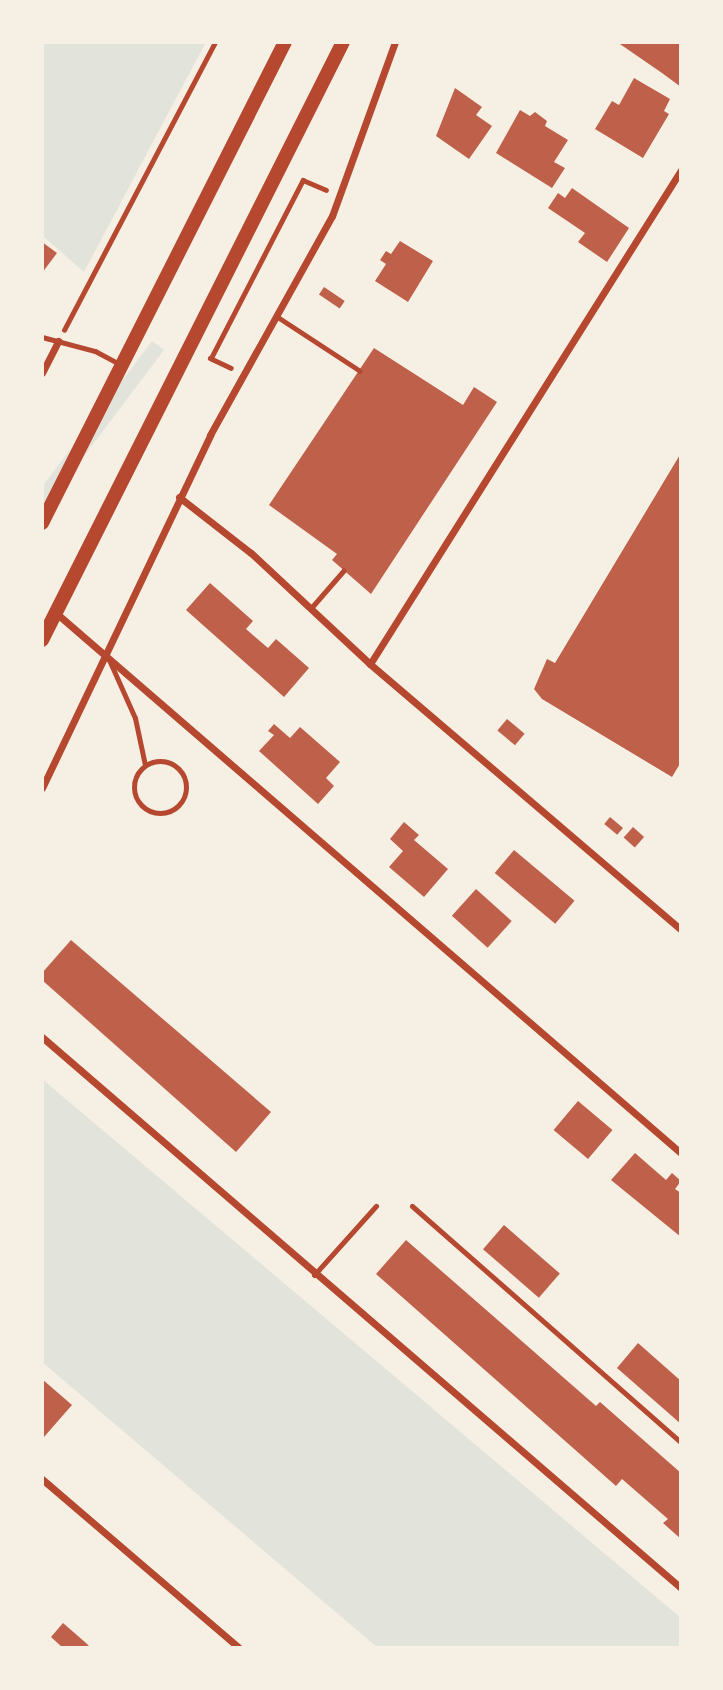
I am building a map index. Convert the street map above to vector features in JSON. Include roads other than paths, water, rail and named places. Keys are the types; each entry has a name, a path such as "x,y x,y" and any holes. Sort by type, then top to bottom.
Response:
{"main road":[{"path":"42,523 285,42"},
{"path":"42,640 343,42"}],"street":[{"path":"42,788 108,656 179,497 339,196 396,42"},
{"path":"370,664 681,170"},
{"path":"42,373 58,341"},
{"path":"179,497 311,608 370,664 681,930"},
{"path":"56,613 681,1153"},
{"path":"42,1037 314,1275 681,1588"},
{"path":"42,1479 239,1648"}],"lane":[{"path":"276,316 360,370"},
{"path":"42,337 95,351 121,365"},
{"path":"311,608 344,570"},
{"path":"108,656 135,718 145,765 134,786 138,801 151,811 175,808 185,794 179,768 163,760 145,765"},
{"path":"314,1275 376,1206"},
{"path":"412,1206 681,1442"}]}
